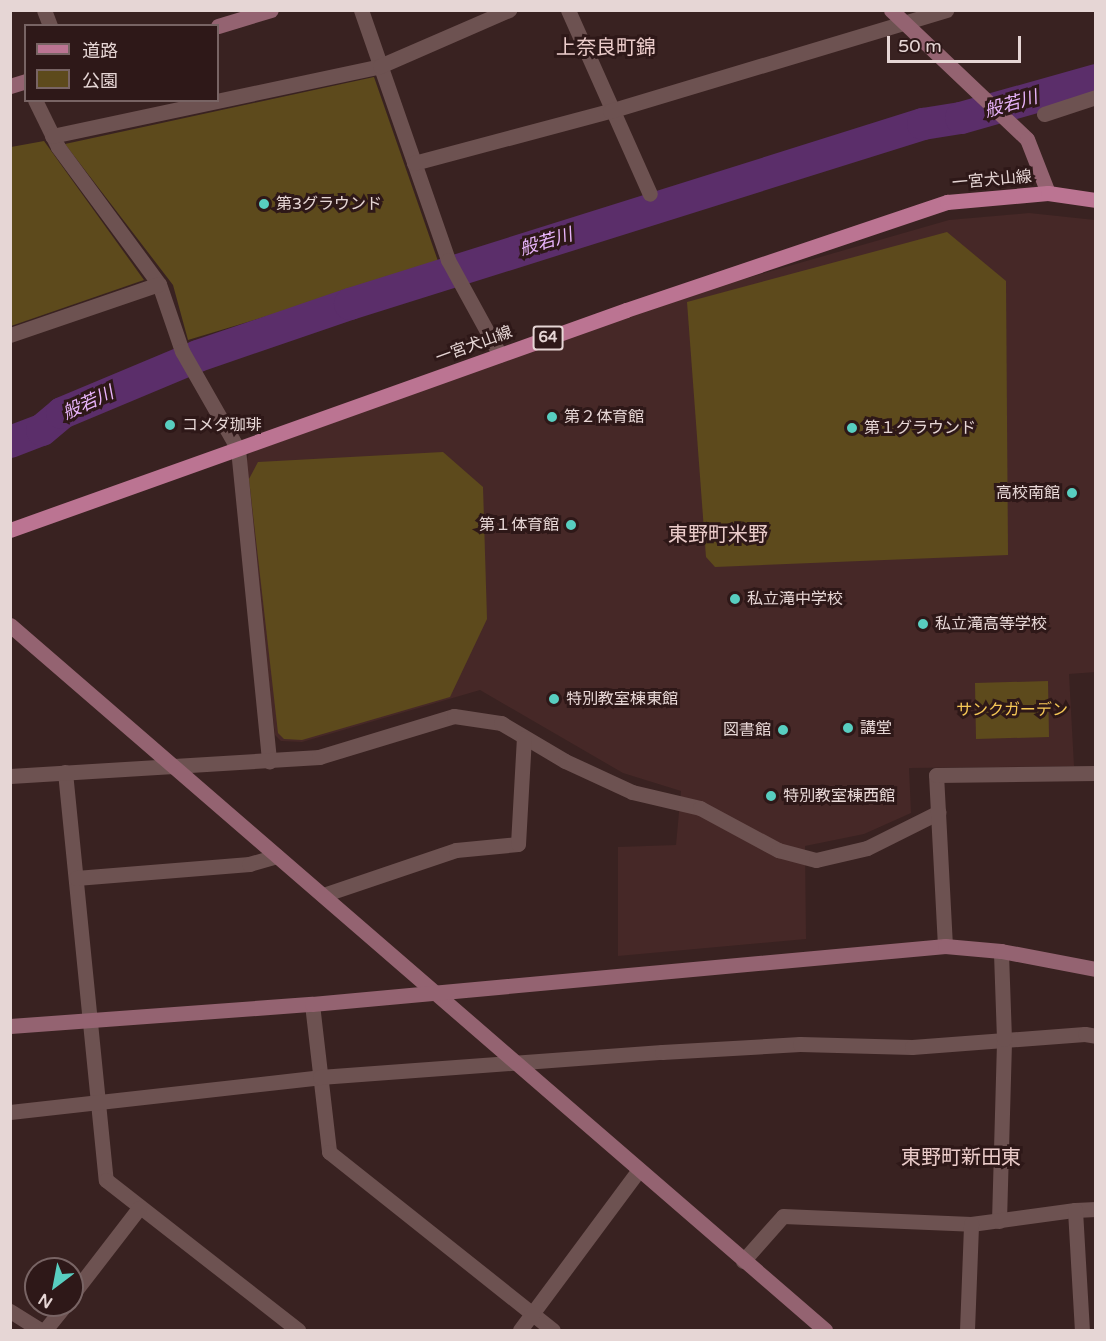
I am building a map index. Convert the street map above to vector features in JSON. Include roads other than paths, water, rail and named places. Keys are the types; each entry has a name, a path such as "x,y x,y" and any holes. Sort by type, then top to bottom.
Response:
{"main road":[{"name":"一宮犬山線","path":"10,530 500,355 946,202 1048,193 1095,200"}],"street":[{"path":"361,10 448,260 500,355"},
{"path":"219,100 380,66 509,10"},
{"path":"568,10 610,111 650,194"},
{"path":"891,10 1027,139 1048,193"},
{"path":"414,163 610,111 946,10"},
{"path":"219,26 260,12"},
{"path":"1044,114 1095,97"},
{"path":"36,102 52,136 159,284 182,351 192,372 238,449 269,761"},
{"path":"52,136 211,102"},
{"path":"10,334 159,284"},
{"path":"10,625 434,991 638,1171 825,1330"},
{"path":"10,776 171,764 319,757 454,716 501,723 524,738 632,792 700,808 778,850 816,860 867,848 939,812"},
{"path":"323,895 456,850 518,844 524,738"},
{"path":"65,772 106,1180 298,1330"},
{"path":"945,946 936,775 1095,773"},
{"path":"76,878 249,864 277,856"},
{"path":"10,1026 90,1018 312,1004 434,991 945,946 1001,951 1095,969"},
{"path":"999,1221 1004,1039 1001,951"},
{"path":"312,1004 329,1152 552,1330"},
{"path":"10,1112 320,1077 518,1065 788,1044 912,1047 1004,1039 1095,1036"},
{"path":"520,1330 638,1171"},
{"path":"84,1279 139,1208"},
{"path":"743,1261 783,1216 971,1224 1095,1209"},
{"path":"1075,1210 1082,1330"},
{"path":"967,1330 971,1224"},
{"path":"10,1311 40,1330"},
{"path":"45,1330 55,1317"}],"waterway":[{"name":"般若川","path":"10,442 42,430 62,413 198,356 350,304 923,124 961,118 1096,80"}],"place":[{"name":"第3グラウンド","path":"264,204"},
{"name":"第２体育館","path":"552,417"},
{"name":"コメダ珈琲","path":"170,425"},
{"name":"第１グラウンド","path":"852,428"},
{"name":"高校南館","path":"1072,493"},
{"name":"第１体育館","path":"571,525"},
{"name":"私立滝中学校","path":"735,599"},
{"name":"私立滝高等学校","path":"923,624"},
{"name":"特別教室棟東館","path":"554,699"},
{"name":"講堂","path":"848,728"},
{"name":"図書館","path":"783,730"},
{"name":"特別教室棟西館","path":"771,796"}],"district":[{"name":"上奈良町錦","path":"606,48"},
{"name":"東野町米野","path":"718,535"},
{"name":"東野町新田東","path":"961,1158"}],"park label":[{"name":"サンクガーデン","path":"1012,710"}]}
